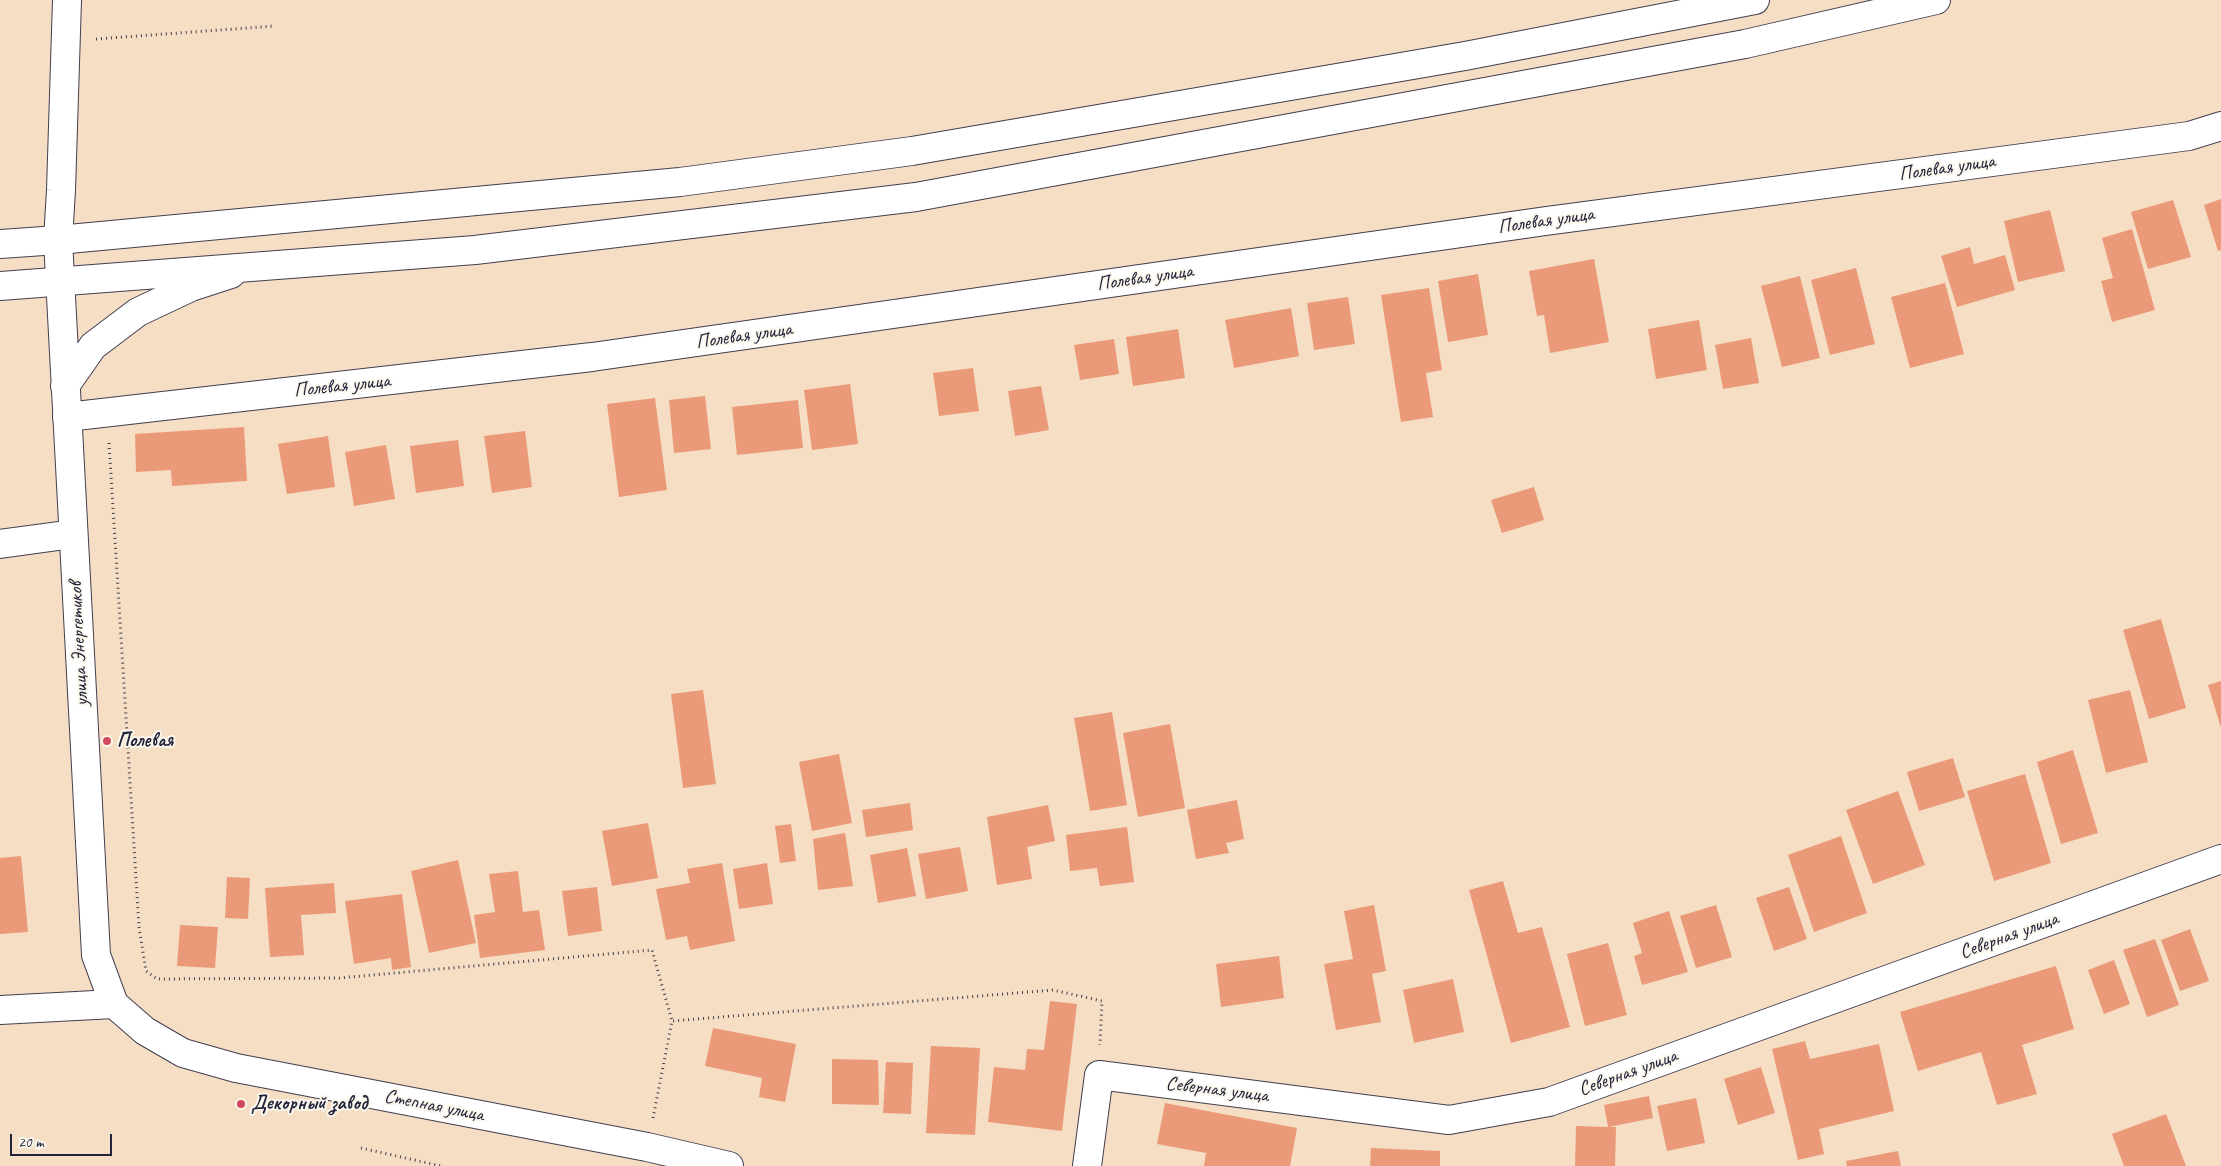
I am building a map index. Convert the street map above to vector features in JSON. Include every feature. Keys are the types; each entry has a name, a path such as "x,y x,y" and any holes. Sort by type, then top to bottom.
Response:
{"main road":[{"name":"улица Энергетиков","path":"66,0 58,240 96,955 114,1004 145,1031"},
{"path":"0,244 680,182 912,151 1465,56 1754,0"},
{"path":"0,286 475,250 916,197 1745,44 1936,0"},
{"name":"Полевая улица","path":"67,417 592,357 1546,221 2189,136 2221,126"},
{"path":"66,386 93,346 138,312 191,286 254,267"},
{"path":"0,544 73,534"},
{"name":"Северная улица","path":"1099,1075 1449,1120 1549,1102 2221,859"},
{"path":"0,1010 114,1004"},
{"name":"Степная улица","path":"145,1031 183,1053 236,1068 647,1147 729,1166"},
{"path":"1087,1166 1099,1075"}],"path":[{"path":"66,42 275,26"},
{"path":"107,412 139,928 146,971 157,979 339,978 652,950 672,1022 647,1147"},
{"path":"672,1022 1053,990 1102,1001 1099,1075"},
{"path":"361,1148 441,1166"}],"building":[{"path":"2221,199 2221,250 2218,251 2204,205"},
{"path":"2173,200 2191,257 2148,269 2131,212"},
{"path":"2050,210 2065,271 2018,282 2004,221"},
{"path":"2132,229 2155,310 2112,322 2101,281 2113,278 2102,238"},
{"path":"1970,247 1974,264 2005,255 2015,290 1957,307 1941,256"},
{"path":"1594,259 1609,342 1550,353 1544,315 1537,316 1529,271"},
{"path":"1856,268 1875,344 1830,355 1811,280"},
{"path":"1478,274 1488,335 1448,342 1438,281"},
{"path":"1800,276 1820,358 1782,367 1761,286"},
{"path":"1945,283 1964,354 1910,368 1891,297"},
{"path":"1429,288 1442,370 1426,373 1433,417 1401,422 1381,295"},
{"path":"1348,297 1355,344 1314,350 1307,303"},
{"path":"1291,308 1299,356 1234,368 1225,320"},
{"path":"1699,320 1707,370 1656,379 1648,329"},
{"path":"1178,329 1185,378 1133,386 1126,337"},
{"path":"1751,338 1759,383 1723,389 1715,345"},
{"path":"1114,339 1119,374 1080,380 1074,345"},
{"path":"973,368 979,411 939,416 933,373"},
{"path":"850,384 858,444 812,450 804,390"},
{"path":"1041,386 1049,430 1015,436 1008,391"},
{"path":"705,396 711,449 674,453 669,400"},
{"path":"655,398 667,490 619,497 607,404"},
{"path":"798,400 803,448 737,455 732,407"},
{"path":"244,427 247,481 172,486 171,470 136,472 135,434"},
{"path":"525,431 532,487 492,493 484,436"},
{"path":"328,436 335,487 287,494 278,444"},
{"path":"458,440 464,486 416,493 410,446"},
{"path":"386,445 395,499 354,506 345,452"},
{"path":"1534,487 1544,520 1502,533 1491,500"},
{"path":"2161,619 2186,708 2149,719 2123,630"},
{"path":"2221,681 2221,728 2208,685"},
{"path":"703,690 716,784 683,788 671,694"},
{"path":"2130,690 2148,762 2106,773 2088,700"},
{"path":"1112,712 1127,805 1090,811 1074,718"},
{"path":"1170,724 1185,808 1138,817 1123,733"},
{"path":"2073,750 2098,833 2061,844 2037,762"},
{"path":"839,754 852,823 812,831 799,762"},
{"path":"1953,758 1965,797 1919,811 1907,772"},
{"path":"2025,774 2051,863 1994,881 1967,791"},
{"path":"1898,791 1925,865 1873,884 1846,810"},
{"path":"1237,800 1244,839 1226,843 1229,853 1196,859 1187,810"},
{"path":"910,803 913,830 866,837 862,810"},
{"path":"1048,805 1055,841 1027,847 1032,879 997,885 987,817"},
{"path":"648,823 658,878 612,886 602,831"},
{"path":"791,824 796,861 780,863 775,826"},
{"path":"1127,827 1134,882 1100,886 1097,868 1070,871 1066,835"},
{"path":"845,833 853,886 818,890 813,839"},
{"path":"1841,836 1867,913 1814,932 1788,855"},
{"path":"960,847 968,891 926,899 918,854"},
{"path":"907,848 916,896 878,903 870,855"},
{"path":"21,856 28,932 0,934 0,858"},
{"path":"458,860 476,943 429,953 411,871"},
{"path":"722,863 735,941 690,950 687,936 666,940 656,889 690,883 687,869"},
{"path":"767,863 773,904 739,909 733,869"},
{"path":"518,871 523,912 539,910 545,950 480,958 474,915 495,912 489,874"},
{"path":"227,877 250,878 248,919 225,918"},
{"path":"1503,881 1518,933 1542,927 1570,1027 1511,1043 1469,890"},
{"path":"334,883 336,913 301,915 304,955 270,957 265,888"},
{"path":"597,887 602,931 568,936 562,891"},
{"path":"1789,887 1807,939 1774,951 1756,898"},
{"path":"402,894 411,967 392,970 391,958 354,964 345,901"},
{"path":"1374,905 1386,971 1372,974 1381,1022 1336,1030 1324,964 1353,959 1344,911"},
{"path":"1716,905 1732,957 1696,968 1680,916"},
{"path":"1669,911 1688,972 1642,985 1634,956 1642,953 1633,923"},
{"path":"180,925 218,927 215,968 177,966"},
{"path":"2190,929 2209,981 2180,991 2161,940"},
{"path":"2155,939 2179,1005 2147,1017 2123,950"},
{"path":"1608,943 1627,1015 1585,1026 1567,954"},
{"path":"1279,956 1284,998 1221,1007 1216,964"},
{"path":"2114,960 2130,1004 2104,1014 2088,970"},
{"path":"2056,966 2074,1029 2022,1045 2037,1094 1997,1105 1981,1052 1918,1071 1900,1012"},
{"path":"1453,979 1464,1032 1414,1043 1403,990"},
{"path":"1050,1001 1077,1004 1062,1131 988,1122 994,1067 1025,1070 1027,1049 1044,1050"},
{"path":"713,1028 796,1044 785,1102 759,1097 762,1078 705,1066"},
{"path":"1805,1041 1810,1059 1879,1044 1894,1111 1819,1129 1824,1154 1798,1160 1772,1049"},
{"path":"931,1046 980,1048 975,1135 926,1133"},
{"path":"832,1059 878,1060 879,1105 832,1104"},
{"path":"886,1062 913,1063 911,1114 883,1113"},
{"path":"1761,1067 1775,1113 1738,1125 1724,1079"},
{"path":"1649,1096 1653,1118 1609,1127 1616,1127 1615,1166 1575,1166 1576,1126 1608,1127 1604,1105"},
{"path":"1696,1098 1705,1143 1667,1151 1657,1106"},
{"path":"1165,1103 1297,1128 1290,1166 1204,1166 1206,1153 1157,1144"},
{"path":"2166,1114 2186,1166 2124,1166 2112,1134"},
{"path":"1371,1148 1440,1151 1440,1166 1370,1166"},
{"path":"1898,1151 1901,1166 1847,1166 1846,1161"}],"place":[{"name":"Полевая","path":"107,741"},
{"name":"Декорный завод","path":"241,1104"}]}
